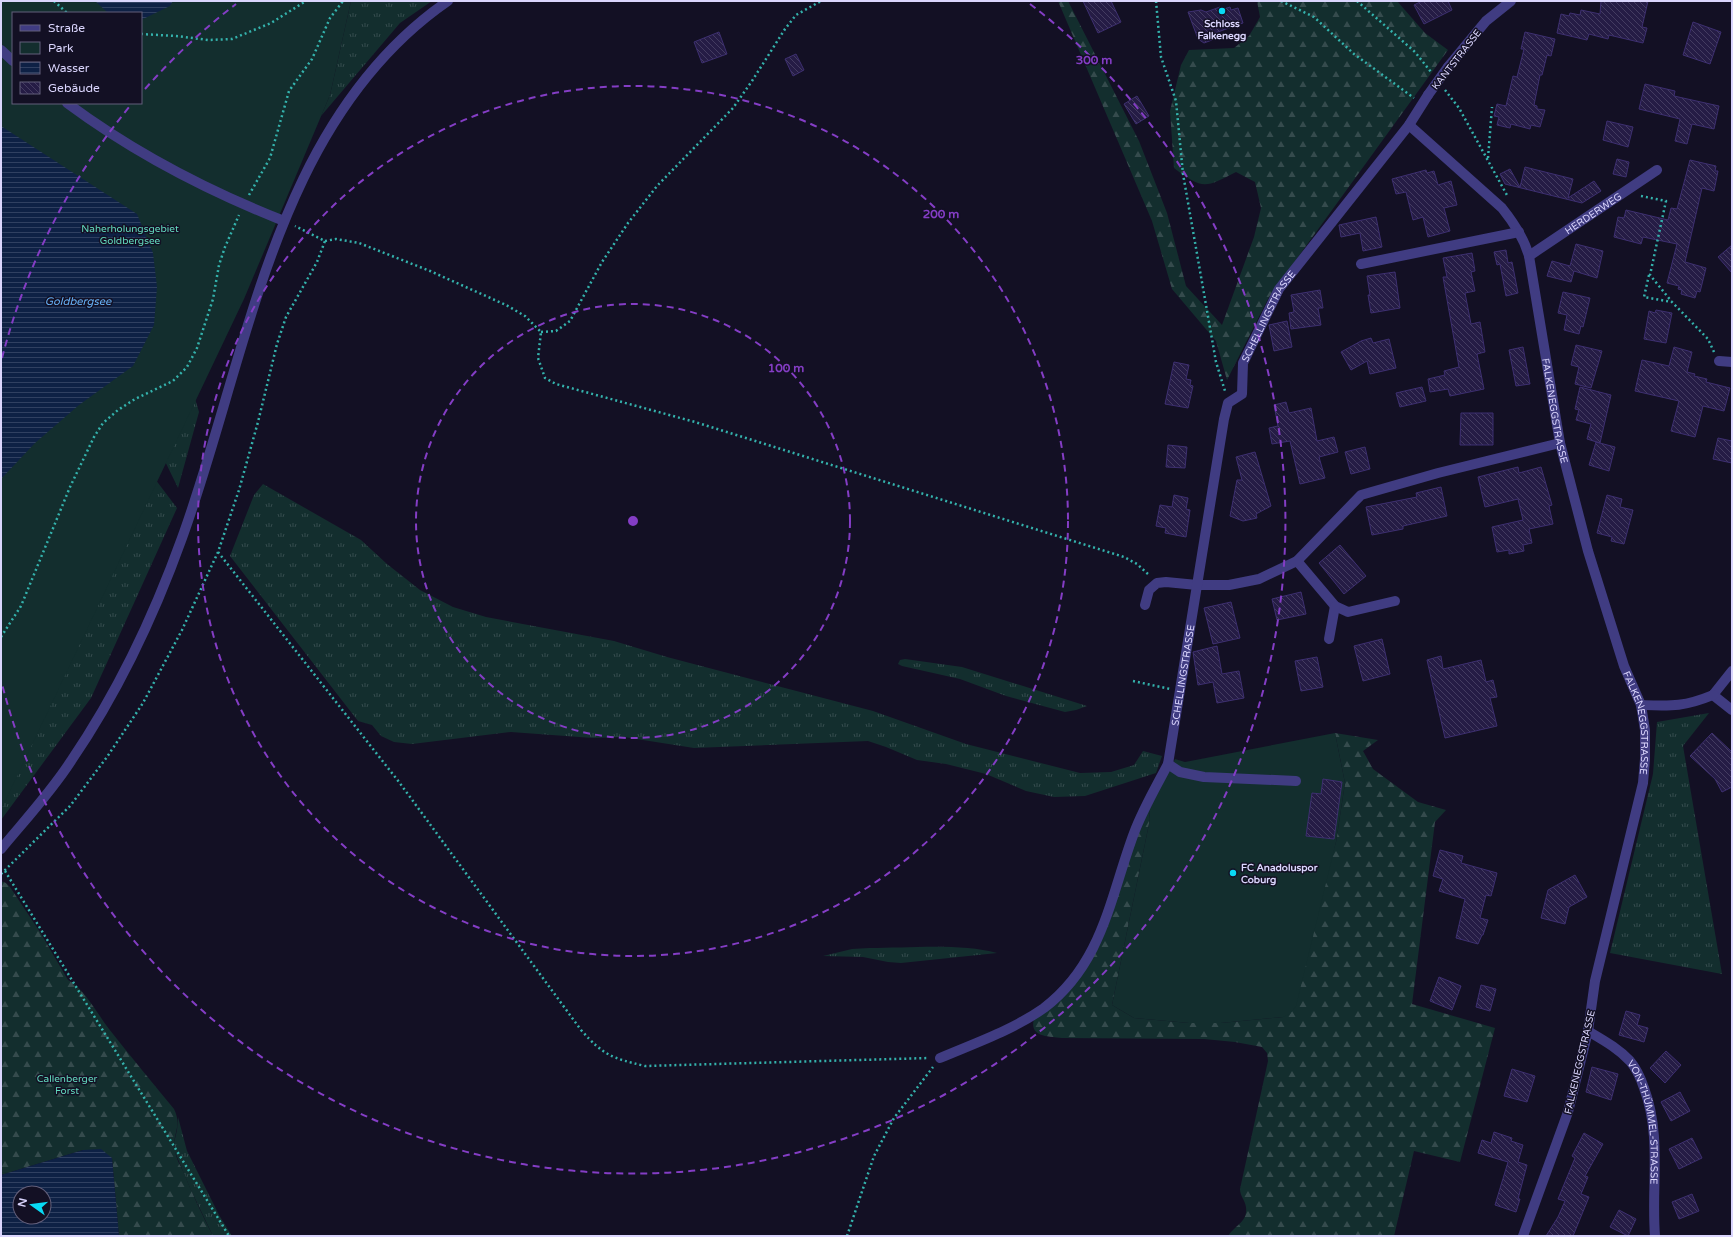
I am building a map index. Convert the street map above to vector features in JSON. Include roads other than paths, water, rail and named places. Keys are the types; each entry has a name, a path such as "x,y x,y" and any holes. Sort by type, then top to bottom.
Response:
{"street":[{"path":"1,849 70,763 123,675 146,628 182,539 252,310 284,221 302,181 323,141 345,106 371,72 403,37 433,11 448,1"},
{"name":"KANTSTRASSE","path":"1408,125 1448,67 1486,21 1511,1"},
{"path":"1,50 12,60"},
{"path":"68,104 140,152 244,204 284,221"},
{"name":"FALKENEGGSTRASSE","path":"1408,125 1510,217 1526,244 1560,443 1588,551 1624,666 1641,705 1645,730 1646,759 1643,783 1595,981 1588,1031 1568,1112 1523,1236"},
{"name":"SCHELLINGSTRASSE","path":"1168,764 1224,419 1228,403 1242,394 1243,363 1279,289 1408,125"},
{"name":"HERDERWEG","path":"1529,256 1657,170"},
{"path":"1361,264 1519,232"},
{"path":"1719,361 1732,362"},
{"path":"1146,605 1149,590 1157,583 1166,582 1197,585 1229,585 1259,579 1297,561 1361,495 1438,473 1560,443"},
{"path":"1297,561 1335,606 1348,612 1395,601"},
{"path":"1329,640 1335,606"},
{"path":"1641,705 1678,706 1696,702 1713,695 1732,671"},
{"path":"1713,695 1732,710"},
{"path":"940,1058 1019,1024 1044,1007 1069,985 1091,954 1108,915 1134,832 1149,798 1168,764 1180,772 1204,777 1296,782"},
{"name":"VON-THÜMMEL-STRASSE","path":"1588,1031 1614,1046 1631,1062 1641,1080 1648,1100 1655,1134 1655,1236"}],"water":[{"path":"95,1 173,1 170,6 142,20 142,12 107,12"},
{"name":"Goldbergsee","path":"1,126 137,214 153,253 157,287 154,325 133,366 79,405 35,443 1,479"},
{"path":"101,1149 112,1158 119,1236 1,1236 1,1175 83,1150"}],"place":[{"name":"Schloss Falkenegg","path":"1222,11"},
{"name":"FC Anadoluspor Coburg","path":"1233,873"}],"park label":[{"name":"Naherholungsgebiet Goldbergsee","path":"130,234"},
{"name":"Callenberger Forst","path":"67,1084"}]}
